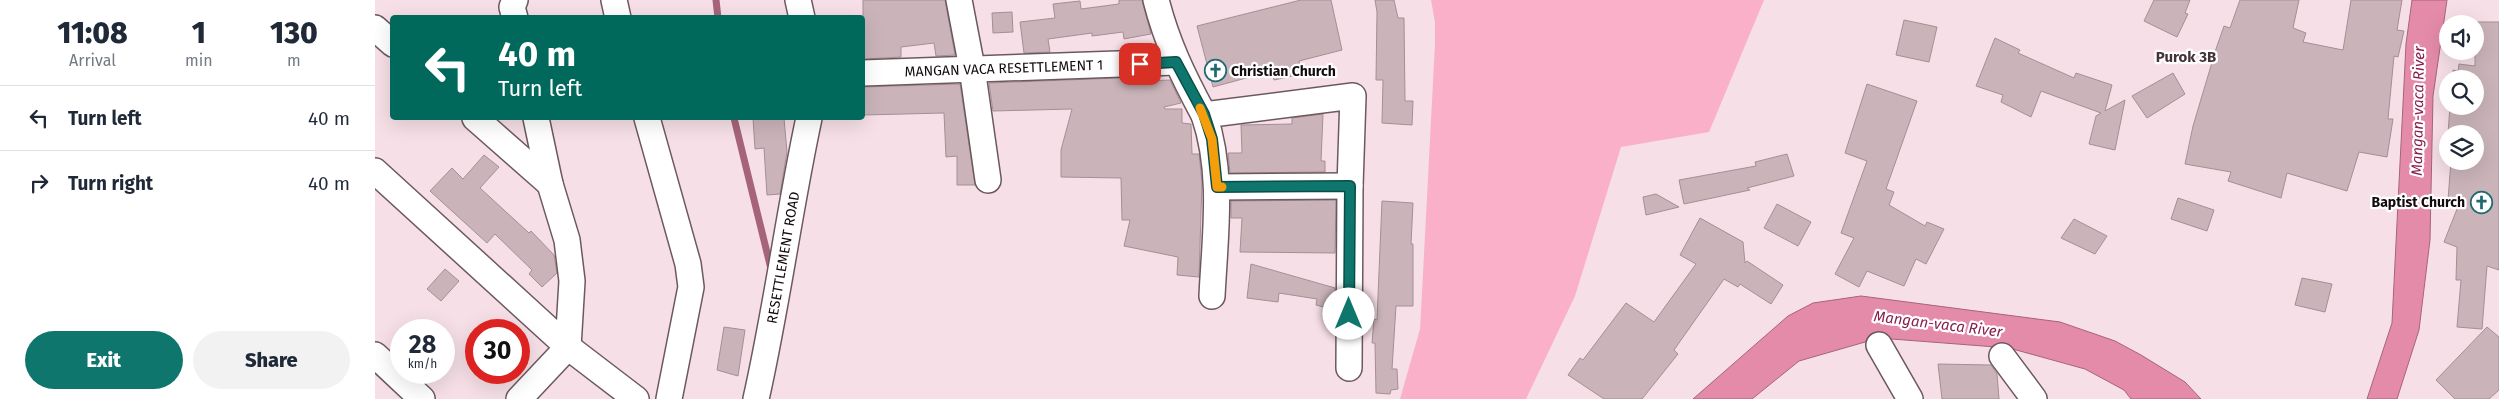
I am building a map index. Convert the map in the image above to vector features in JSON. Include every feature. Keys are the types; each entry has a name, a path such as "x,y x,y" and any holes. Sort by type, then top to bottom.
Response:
{"street":[{"path":"613,0 618,15"},
{"path":"798,0 801,15"},
{"path":"959,0 972,68 988,180"},
{"path":"1156,0 1163,30 1176,62 1204,114 1212,139 1217,187 1212,296"},
{"path":"375,28 390,41"},
{"name":"MANGAN VACA RESETTLEMENT 1","path":"865,74 972,68 1176,62"},
{"path":"1204,114 1353,96 1350,186 1349,368"},
{"path":"477,120 550,184"},
{"path":"519,399 568,347 572,281 567,240 550,184 536,120"},
{"path":"648,120 689,264 691,287 669,399"},
{"name":"RESETTLEMENT ROAD","path":"756,399 769,341 809,120"},
{"path":"375,171 568,347 636,399"},
{"path":"1217,187 1350,186"},
{"path":"1879,345 1910,399"},
{"path":"375,355 422,399"},
{"path":"2003,356 2034,399"}],"shaded area":[{"path":"1431,0 1764,0 1709,132 1621,147 1575,296 1526,399 1400,399 1420,329 1435,44 1435,22"}],"water":[{"name":"Mangan-vaca River","path":"2412,0 2447,0 2445,15 2439,15 2439,55 2433,96 2430,240 2419,330 2397,399 2367,399 2392,323 2406,44"},
{"name":"Mangan-vaca River","path":"1861,296 2060,322 2115,341 2141,355 2185,382 2201,399 2131,399 2124,390 2085,369 2009,348 1879,338 1799,361 1752,399 1693,399 1788,316 1813,303"}],"building":[{"path":"863,0 945,0 955,55 936,56 934,43 901,47 901,57 865,59 865,15 863,15"},
{"path":"1119,0 1142,0 1151,34 1124,39 1123,32 1092,36 1092,33 1048,39 1050,52 1024,53 1020,22 1055,18 1053,4 1080,1 1081,9 1119,4"},
{"path":"1301,0 1331,0 1342,50 1299,61 1302,74 1274,80 1272,71 1213,87 1197,26"},
{"path":"1375,0 1394,0 1398,18 1404,18 1405,101 1413,101 1412,125 1382,123 1383,80 1376,80 1377,12"},
{"path":"2154,0 2190,0 2185,13 2188,14 2177,37 2144,21"},
{"path":"2240,0 2299,0 2293,28 2306,33 2303,42 2343,50 2351,0 2402,0 2397,30 2404,31 2398,57 2394,56 2388,119 2393,119 2387,157 2359,152 2347,191 2287,173 2281,198 2228,181 2231,172 2185,164 2193,126 2216,49 2224,26 2230,28"},
{"path":"1012,12 1013,32 993,33 992,13"},
{"path":"1904,20 1937,27 1929,62 1896,55"},
{"path":"2484,22 2499,22 2499,270 2487,266 2482,329 2457,327 2461,280 2456,280 2457,247 2444,242 2459,204 2448,200 2450,170 2484,170 2484,125 2449,125 2449,115 2484,115 2484,70 2458,70 2459,64 2475,66 2475,60 2484,60"},
{"path":"1995,38 2020,50 2018,53 2074,78 2076,73 2112,85 2105,111 2125,100 2115,150 2089,144 2096,116 2101,113 2041,91 2031,117 2001,102 2003,95 1976,86"},
{"path":"2173,73 2185,94 2147,118 2132,96"},
{"path":"1145,77 1145,81 1170,80 1181,103 1164,107 1165,109 1182,109 1182,123 1191,124 1192,154 1199,154 1202,182 1199,277 1177,275 1178,257 1124,246 1130,220 1122,220 1121,178 1061,177 1061,150 1072,109 993,111 989,83"},
{"path":"960,84 975,185 957,185 957,156 946,157 944,113 865,115 865,87"},
{"path":"1867,84 1917,101 1886,189 1894,192 1889,205 1925,226 1927,222 1944,229 1926,264 1916,259 1904,286 1867,271 1859,287 1835,274 1854,238 1841,233 1867,161 1845,153"},
{"path":"1323,114 1321,161 1325,161 1325,172 1230,173 1228,153 1242,153 1241,125 1292,124 1292,118"},
{"path":"753,120 784,120 787,152 780,194 767,195 764,148 755,149"},
{"path":"1787,154 1794,176 1747,188 1750,190 1684,204 1679,180 1756,166 1755,162"},
{"path":"484,155 499,167 480,188 529,233 531,231 554,255 557,273 542,287 529,274 532,270 495,234 487,243 430,191 452,168 463,179"},
{"path":"1656,194 1679,207 1646,215 1643,197"},
{"path":"2178,198 2214,210 2207,231 2171,219"},
{"path":"1336,200 1335,253 1240,252 1242,218 1231,218 1231,201"},
{"path":"1382,201 1413,203 1411,244 1413,244 1413,306 1396,306 1392,369 1397,369 1398,389 1391,390 1390,394 1376,393 1375,343 1372,343 1374,319 1377,320"},
{"path":"1777,204 1811,222 1798,246 1764,228"},
{"path":"1700,218 1743,242 1745,263 1747,261 1783,285 1771,304 1740,284 1738,287 1724,279 1674,350 1678,354 1642,399 1604,399 1568,375 1580,358 1583,360 1626,303 1654,322 1696,264 1680,255"},
{"path":"2074,219 2107,236 2095,254 2061,238"},
{"path":"1251,264 1335,288 1335,310 1316,305 1317,299 1279,293 1278,302 1247,298"},
{"path":"445,269 459,281 441,301 427,289"},
{"path":"2302,278 2332,284 2325,312 2295,305"},
{"path":"724,327 745,330 738,376 717,370"},
{"path":"2487,327 2499,337 2499,390 2489,399 2455,399 2436,380"},
{"path":"1938,364 1991,365 1997,374 1999,399 1942,399"}],"waterway":[{"path":"716,0 718,15"},
{"path":"734,120 772,273"}],"slow traffic":[{"path":"1200,108 1204,114 1212,139 1217,187 1222,187"}],"place":[{"name":"Christian Church","path":"1215,71"},
{"name":"Baptist Church","path":"2481,202"}],"district":[{"name":"Purok 3B","path":"2186,57"}],"route":[{"path":"1140,64 1176,62 1204,114 1212,139 1217,187 1350,186 1349,314"}]}
